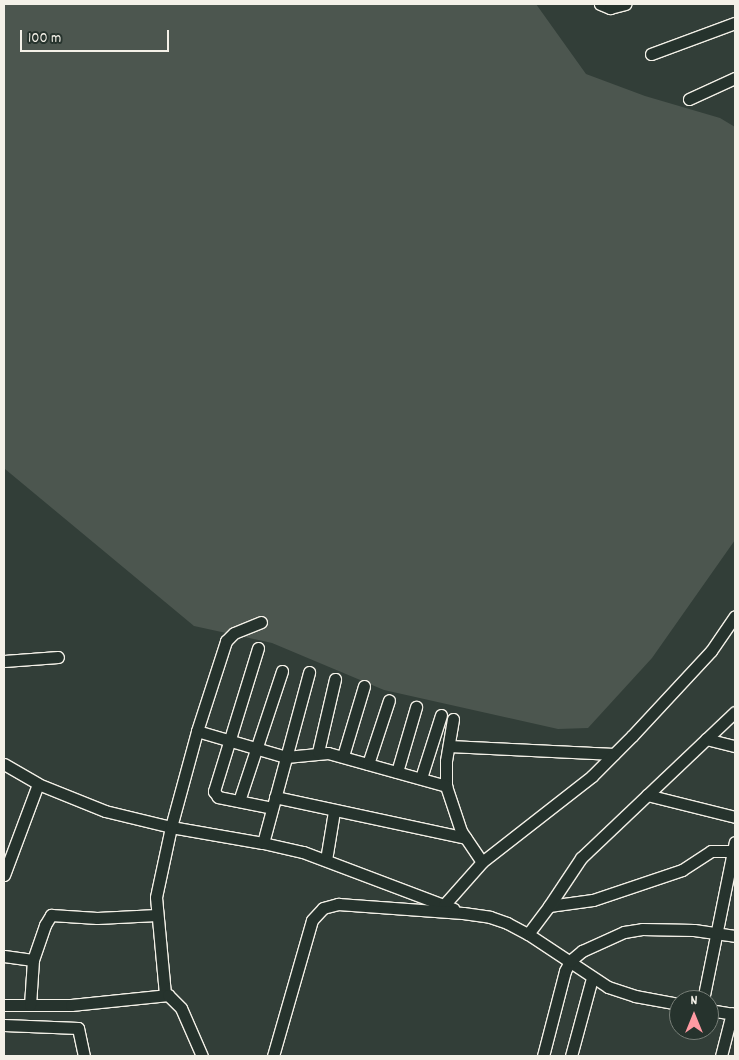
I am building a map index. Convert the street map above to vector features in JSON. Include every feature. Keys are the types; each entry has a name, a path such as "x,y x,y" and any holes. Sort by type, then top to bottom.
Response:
{"street":[{"path":"600,4 610,8 625,4"},
{"path":"651,54 735,22"},
{"path":"689,99 735,78"},
{"path":"444,905 482,862 592,776 700,665 735,616"},
{"path":"165,994 157,915 159,879 171,827 197,731 228,638 234,633 261,622"},
{"path":"258,648 214,791 218,797 334,811 466,838"},
{"path":"4,661 58,657"},
{"path":"239,801 282,671"},
{"path":"263,843 309,672"},
{"path":"318,752 335,679"},
{"path":"343,756 364,686"},
{"path":"368,764 389,700"},
{"path":"397,772 416,707"},
{"path":"528,934 550,906 581,858 735,712"},
{"path":"421,778 442,715"},
{"path":"453,719 446,786 454,815 482,862"},
{"path":"197,731 286,757 318,752 343,756 446,786"},
{"path":"706,739 735,746"},
{"path":"449,746 614,754"},
{"path":"4,764 38,784 105,811 171,827 263,843 326,860 464,913"},
{"path":"4,875 38,784"},
{"path":"647,795 735,817"},
{"path":"326,860 334,811"},
{"path":"550,906 593,900 682,870 711,851 734,846 705,990"},
{"path":"273,1056 312,920 323,908 347,904 464,913 507,922 608,987 636,996 669,1002"},
{"path":"40,1026 36,1005 33,960 45,925 51,915 97,918 157,915"},
{"path":"543,1056 565,971 570,961 582,951 632,930 694,930 735,936"},
{"path":"4,956 33,960"},
{"path":"571,1056 592,978"},
{"path":"4,1005 86,1004 165,994 173,998 180,1008 202,1056"},
{"path":"719,1011 734,1013 721,1056"},
{"path":"4,1024 78,1028 84,1056"}],"shaded area":[{"path":"4,4 536,4 586,74 645,96 720,118 735,127 735,540 652,658 588,728 558,729 384,690 272,643 194,626 5,469"}]}
